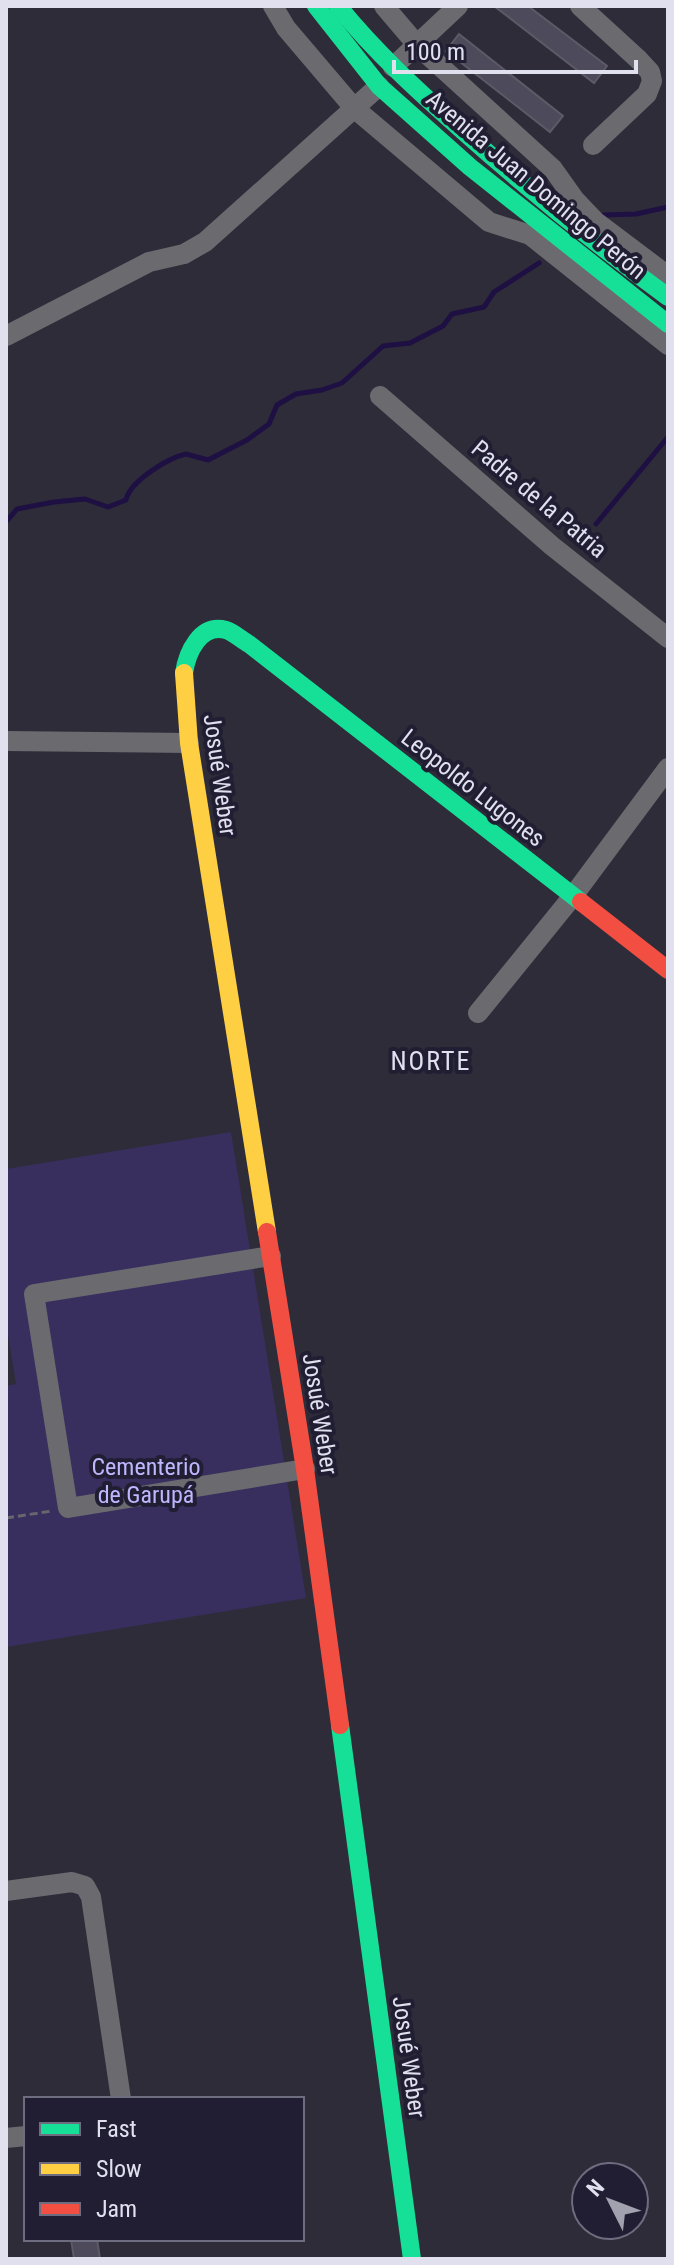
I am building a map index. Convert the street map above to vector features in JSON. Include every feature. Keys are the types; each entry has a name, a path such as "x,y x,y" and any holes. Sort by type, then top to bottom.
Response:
{"street":[{"path":"273,6 286,28 354,108 489,222 530,235 668,345"},
{"name":"Avenida Juan Domingo Perón","path":"316,6 379,86 470,167 668,324"},
{"name":"Avenida Juan Domingo Perón","path":"338,6 393,67 580,231 668,297"},
{"path":"384,6 418,46 553,169 595,221 668,276"},
{"path":"393,67 458,6"},
{"path":"580,6 639,60 650,72 652,81 647,94 593,145"},
{"path":"6,336 149,262 184,254 205,242 379,86"},
{"name":"Padre de la Patria","path":"380,396 552,546 668,638"},
{"name":"Josué Weber","path":"249,644 226,630 210,630 195,641 184,670 189,743 305,1469 412,2259"},
{"name":"Leopoldo Lugones","path":"249,644 668,970"},
{"path":"6,741 189,743"},
{"path":"478,1013 573,896 668,768"},
{"path":"271,1256 34,1294 68,1508 305,1469"},
{"path":"6,1891 72,1882 85,1886 91,1897 121,2097"}],"path":[{"path":"6,1518 68,1508"}],"green space":[{"name":"Cementerio de Garupá","path":"231,1132 306,1598 6,1647 6,1386 16,1384 6,1322 6,1169"}],"building":[{"path":"494,6 528,6 607,66 594,83"},
{"path":"459,34 563,116 550,132 446,51"},
{"path":"71,2241 97,2241 100,2259 74,2259"}],"waterway":[{"path":"604,215 636,214 668,207"},
{"path":"6,522 17,509 54,502 85,499 108,507 126,500 135,485 160,465 186,454 208,460 247,440 269,424 277,405 296,394 342,383 383,346 410,343 443,326 452,314 484,307 494,292 539,263"},
{"path":"596,524 668,437"}],"traffic: fast":[{"path":"316,6 379,86 470,167 668,324"},
{"path":"338,6 398,71 488,153 564,217 668,297"},
{"path":"184,673 188,657 202,635 217,629 232,632 581,902"},
{"path":"340,1725 412,2259"}],"traffic: slow":[{"path":"184,673 189,743 267,1232"}],"traffic: jam":[{"path":"581,902 668,970"},
{"path":"267,1232 305,1469 340,1725"}],"district":[{"name":"NORTE","path":"431,1061"}]}
